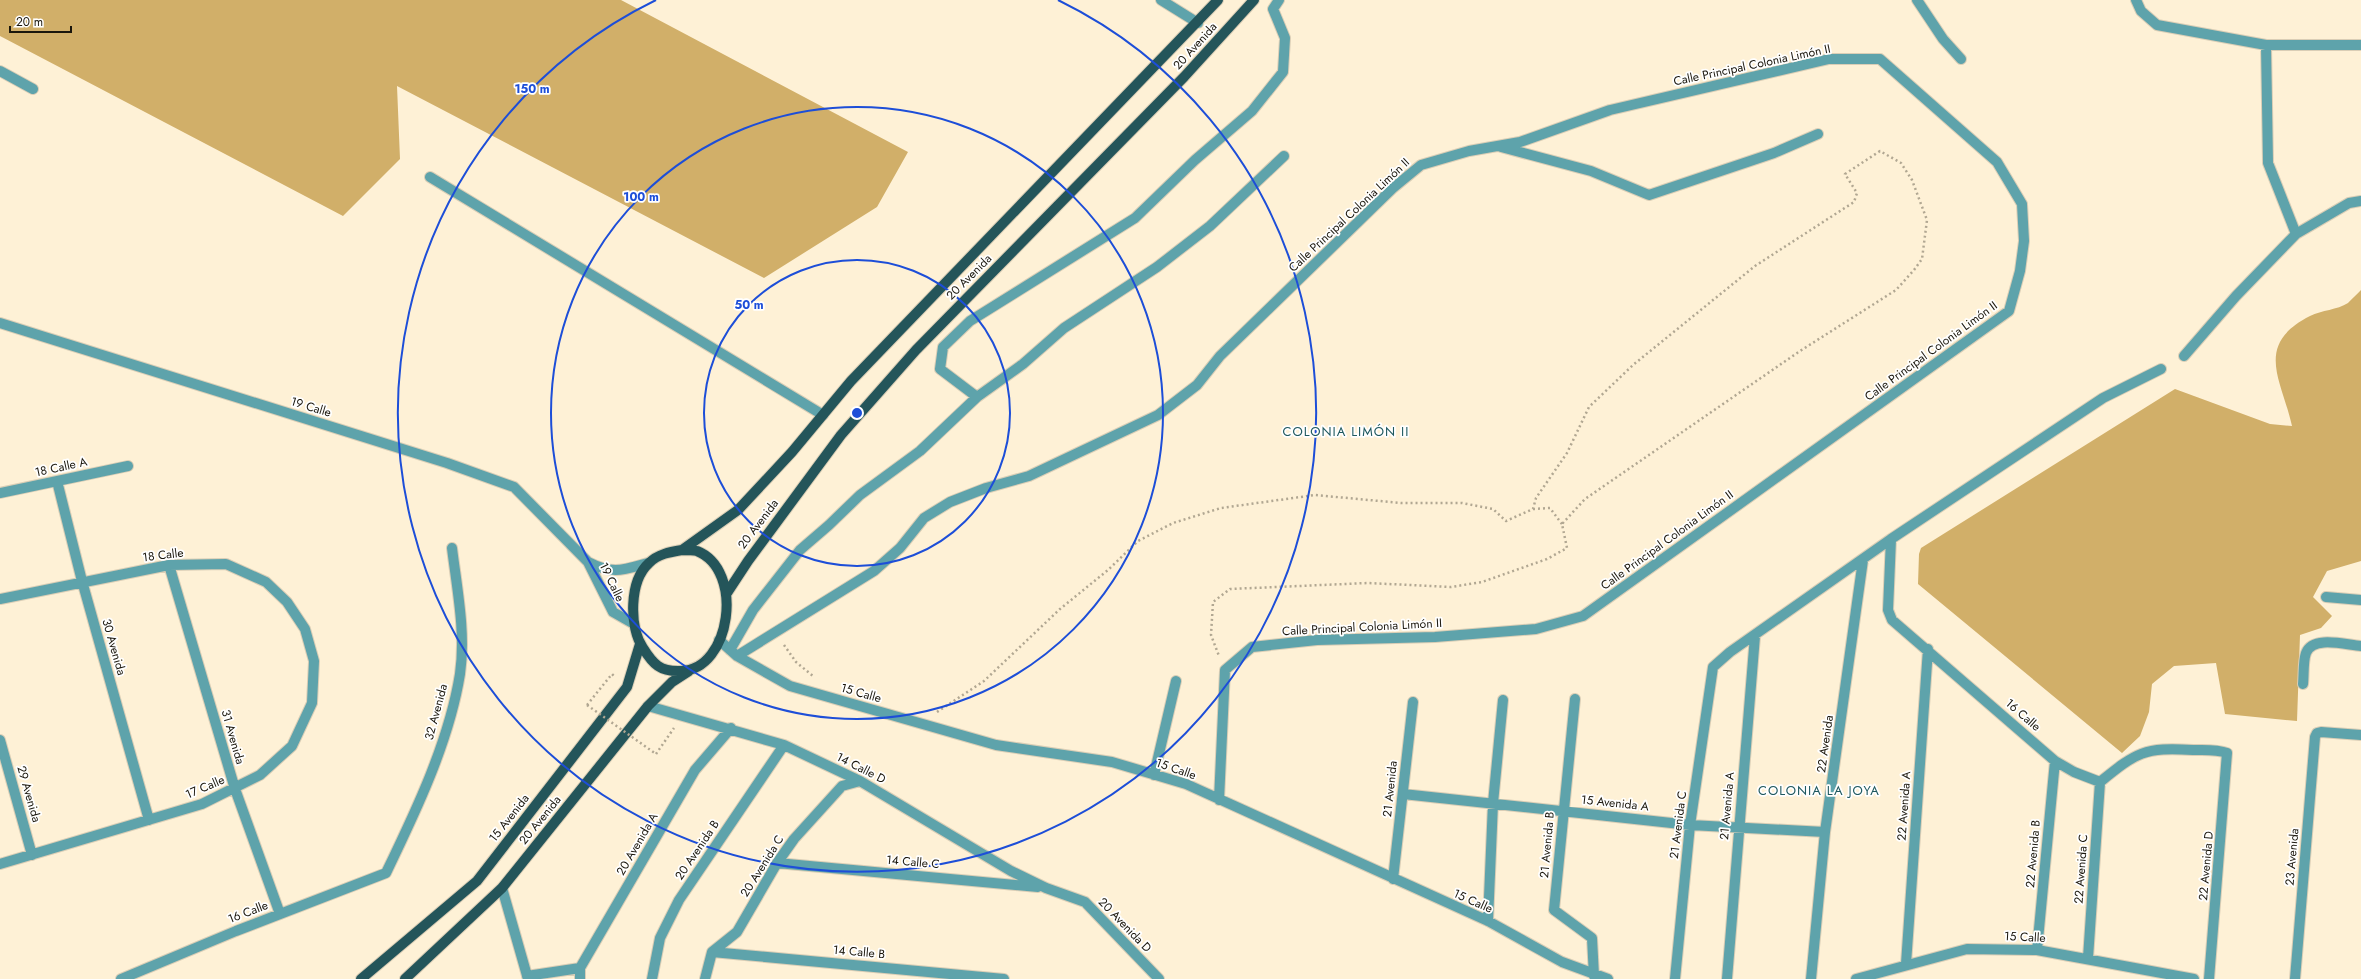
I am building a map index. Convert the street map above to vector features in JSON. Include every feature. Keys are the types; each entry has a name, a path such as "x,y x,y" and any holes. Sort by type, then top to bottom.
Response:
{"main road":[{"name":"20 Avenida","path":"682,550 738,510 823,415 851,381 1198,23 1218,0"},
{"name":"20 Avenida","path":"727,593 748,561 842,435 916,350 1184,77 1254,0"},
{"path":"682,550 697,551 715,565 727,593 728,605 719,640 709,657 701,665 688,671 668,672 652,662 640,644 634,624 632,607 636,587 648,563 664,553 682,550"},
{"name":"15 Avenida","path":"361,979 477,881 627,686 640,644"},
{"name":"20 Avenida","path":"405,979 502,888 648,706 672,682 688,671"}],"street":[{"path":"1161,0 1198,23"},
{"path":"977,397 940,369 943,347 970,321 1135,218 1195,160 1252,111 1283,72 1285,38 1272,9 1279,0"},
{"path":"1917,0 1943,39 1961,59"},
{"path":"2136,0 2141,11 2157,25 2266,45 2361,45"},
{"path":"2266,45 2268,163 2296,234"},
{"name":"Calle Principal Colonia Limón II","path":"733,653 775,633 874,571 900,548 924,518 950,502 986,488 1029,476 1158,415 1197,385 1220,356 1394,188 1421,165 1469,151 1520,142 1610,110 1830,59 1880,59 1996,162 2022,204 2024,241 2020,271 2009,311 1583,616 1536,629 1435,637 1317,640 1252,647 1225,670"},
{"path":"0,71 33,89"},
{"path":"1497,146 1590,171 1648,195 1774,153 1818,134"},
{"path":"733,653 754,610 800,550 860,495 920,451 977,397 1023,364 1064,328 1157,267 1210,226 1284,156"},
{"path":"430,177 823,415"},
{"path":"2184,356 2236,296 2296,234 2350,203 2361,201"},
{"name":"19 Calle","path":"0,323 447,463 514,488 588,562 603,570 622,570 648,563"},
{"path":"1755,636 1891,539 2103,398 2161,369"},
{"name":"18 Calle A","path":"0,493 128,466"},
{"name":"30 Avenida","path":"57,481 82,581 149,820"},
{"name":"16 Calle","path":"1891,539 1888,569 1889,616 2055,761 2074,772 2100,782"},
{"name":"32 Avenida","path":"386,873 416,809 442,743 460,674 461,622 452,548"},
{"name":"22 Avenida","path":"1811,979 1826,832 1863,560"},
{"name":"19 Calle","path":"588,562 613,612 634,624"},
{"name":"18 Calle","path":"0,599 82,581 169,565 226,564 266,582 288,602 305,629"},
{"name":"31 Avenida","path":"169,565 235,789 280,914"},
{"path":"2326,597 2361,600"},
{"name":"17 Calle","path":"0,864 202,804 235,789 260,775 292,746 312,703 314,661 305,629"},
{"name":"21 Avenida C","path":"1675,979 1690,825 1710,674 1717,662 1755,636"},
{"name":"21 Avenida A","path":"1727,979 1738,829 1755,636"},
{"name":"15 Calle","path":"719,640 733,653 790,686 996,745 1112,762 1186,784 1488,921 1562,962 1594,976 1608,979"},
{"path":"2303,684 2305,654 2309,647 2318,642 2361,646"},
{"name":"22 Avenida A","path":"1906,964 1928,649"},
{"path":"1219,800 1225,670"},
{"path":"1154,774 1176,681"},
{"name":"21 Avenida B","path":"1575,699 1562,810 1554,910 1592,938 1594,976"},
{"path":"1488,921 1493,803 1503,700"},
{"name":"21 Avenida","path":"1393,879 1413,702"},
{"name":"14 Calle D","path":"648,706 731,728 784,745 860,781 1010,871 1046,888"},
{"name":"20 Avenida A","path":"580,968 695,770 731,728"},
{"name":"23 Avenida","path":"2295,979 2315,737 2317,733 2322,732 2361,735"},
{"name":"29 Avenida","path":"0,740 32,855"},
{"name":"20 Avenida B","path":"652,979 660,938 679,900 784,745"},
{"name":"22 Avenida D","path":"2100,782 2139,754 2150,750 2224,752 2228,755 2209,979"},
{"name":"22 Avenida B","path":"2037,950 2055,761"},
{"name":"20 Avenida C","path":"712,952 737,932 777,862 794,839 842,786 860,781"},
{"name":"22 Avenida C","path":"2088,958 2100,782"},
{"name":"15 Avenida A","path":"1403,794 1690,825 1738,829 1826,832"},
{"name":"14 Calle C","path":"777,862 1046,888"},
{"name":"16 Calle","path":"121,979 280,914 386,873"},
{"path":"502,888 528,977 580,968 580,979"},
{"name":"20 Avenida D","path":"1046,888 1085,902 1159,979"},
{"name":"15 Calle","path":"1856,979 1967,948 2037,950 2088,958 2194,979"},
{"path":"705,979 712,952"},
{"name":"14 Calle B","path":"712,952 1004,979"}],"path":[{"path":"1532,509 1536,498 1568,453 1588,407 1633,365 1755,266 1854,202 1858,193 1845,174 1880,151 1901,163 1912,180 1927,220 1922,259 1896,290 1800,351 1585,499 1562,524"},
{"path":"930,713 937,712 984,681 1060,609 1108,570 1138,541 1173,523 1221,508 1315,495 1401,503 1462,503 1493,509 1506,521 1532,509 1550,508 1562,524 1568,548 1547,559 1482,582 1452,587 1368,583 1230,589 1212,602 1211,635 1225,670"},
{"path":"775,633 796,662 819,681"},
{"path":"599,690 587,706 656,754 669,734"}],"shaded area":[{"path":"0,0 621,0 908,152 877,207 764,278 397,86 400,159 343,216 0,36"},
{"path":"2361,290 2361,561 2327,571 2313,597 2332,616 2321,628 2300,635 2297,721 2225,714 2216,663 2174,666 2152,684 2149,712 2140,736 2122,753 1918,584 1919,554 1921,548 2175,389 2270,424 2292,426 2278,379 2276,365 2277,351 2282,339 2292,327 2319,312 2334,309 2348,303"}],"district":[{"name":"COLONIA LIMÓN II","path":"1346,431"},
{"name":"COLONIA LA JOYA","path":"1819,790"}]}
